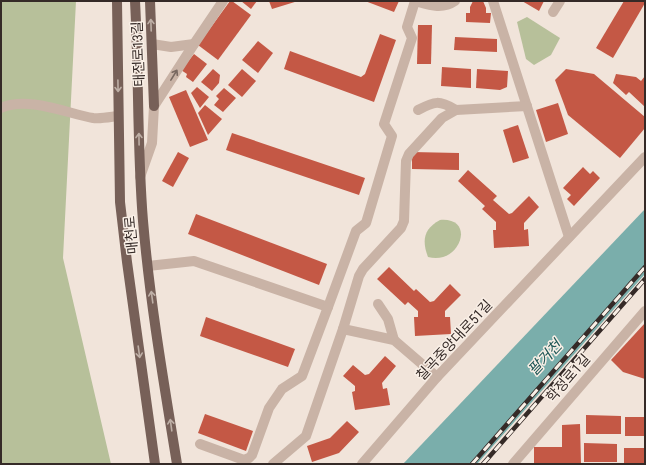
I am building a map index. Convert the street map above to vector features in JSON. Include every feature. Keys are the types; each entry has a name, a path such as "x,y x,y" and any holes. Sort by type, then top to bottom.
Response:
{"main road":[{"path":"111,1 117,47"},
{"name":"매천로","path":"117,1 120,202 155,464"},
{"name":"매천로","path":"135,1 138,48 140,178 148,266 177,464"},
{"name":"태전로13길","path":"150,1 154,106"}],"street":[{"path":"140,178 152,144 154,106 223,1"},
{"path":"200,444 244,460 249,458 252,455 269,408 282,389 302,376 356,231 366,223 392,136 384,124 412,38 407,27 415,1 436,7 451,4 455,1"},
{"path":"493,1 569,237"},
{"path":"553,12 560,1"},
{"path":"152,44 171,47 194,44"},
{"path":"418,110 429,104 437,102 445,104 456,110"},
{"path":"1,108 33,104 95,118 118,116"},
{"path":"273,464 306,436 343,329 359,276 401,228 404,221 406,161 409,154 442,118 456,110 527,106"},
{"name":"칠곡중앙대로51길","path":"362,464 438,377 645,157"},
{"path":"148,266 194,261 328,307"},
{"path":"378,304 388,319 394,340"},
{"name":"학정로1길","path":"513,464 645,311"},
{"path":"343,329 394,340 438,377"}],"green space":[{"path":"1,1 76,1 63,258 111,464 1,464"},
{"path":"527,17 560,38 551,55 534,65 526,59 517,22"},
{"path":"440,220 451,221 458,226 461,233 460,241 449,255 439,258 428,257 425,246 425,236 430,227"}],"water":[{"name":"팔거천","path":"645,209 645,274 477,464 403,464"}],"building":[{"path":"230,1 251,15 218,60 198,45"},
{"path":"241,1 257,1 251,9"},
{"path":"269,1 298,1 272,9"},
{"path":"365,1 399,1 394,12"},
{"path":"473,1 483,1 486,8 486,13 491,13 490,23 466,22 466,13 470,13 470,7"},
{"path":"522,1 544,1 539,11"},
{"path":"624,1 645,1 645,3 613,58 596,48"},
{"path":"418,25 432,25 431,64 417,64"},
{"path":"380,34 396,40 374,102 284,69 290,51 361,77 365,74"},
{"path":"455,37 497,39 497,52 454,50"},
{"path":"258,41 273,53 258,73 242,60"},
{"path":"194,54 207,64 193,82 186,77 187,74 181,70"},
{"path":"442,67 471,69 471,88 441,86"},
{"path":"213,69 220,75 219,83 212,91 201,82"},
{"path":"242,69 256,81 242,97 228,85"},
{"path":"477,69 508,71 507,87 500,90 476,88"},
{"path":"566,69 594,74 645,117 645,128 620,158 568,115 555,80"},
{"path":"616,74 636,77 641,81 645,76 645,107 629,92 626,95 613,83"},
{"path":"197,87 209,97 200,108 191,93"},
{"path":"224,88 236,98 223,112 214,105 219,99 216,96"},
{"path":"186,90 208,140 190,147 169,97"},
{"path":"558,103 568,134 546,142 536,110"},
{"path":"205,105 222,119 208,135 198,113"},
{"path":"518,125 529,158 513,163 503,130"},
{"path":"232,133 365,178 359,195 226,150"},
{"path":"178,152 189,158 173,187 162,181"},
{"path":"412,152 459,153 459,170 412,169"},
{"path":"583,167 590,174 593,171 600,178 574,206 567,199 571,195 563,188"},
{"path":"468,170 497,196 493,200 509,214 512,213 529,196 539,207 524,223 524,230 528,229 529,246 494,248 493,230 496,230 496,222 482,209 485,206 458,181"},
{"path":"196,214 327,264 319,285 188,234"},
{"path":"389,267 414,291 416,289 430,302 434,301 450,284 461,295 445,311 445,317 450,317 451,334 415,336 414,317 418,317 418,311 408,302 405,305 377,279"},
{"path":"206,317 295,349 288,367 200,336"},
{"path":"645,323 645,379 623,372 611,360"},
{"path":"385,356 396,366 382,383 383,389 387,388 390,405 355,410 352,392 355,391 355,386 343,376 353,365 365,375 369,374"},
{"path":"205,414 253,431 246,451 198,433"},
{"path":"586,415 621,416 621,434 586,434"},
{"path":"625,417 645,417 645,436 625,436"},
{"path":"347,421 359,432 339,453 312,462 307,446 330,438"},
{"path":"580,424 581,464 534,464 534,447 562,447 562,425"},
{"path":"584,443 617,444 617,462 584,462"},
{"path":"624,448 645,448 645,464 624,464"}],"railway":[{"path":"472,464 645,267"},
{"path":"483,464 645,279"}]}
